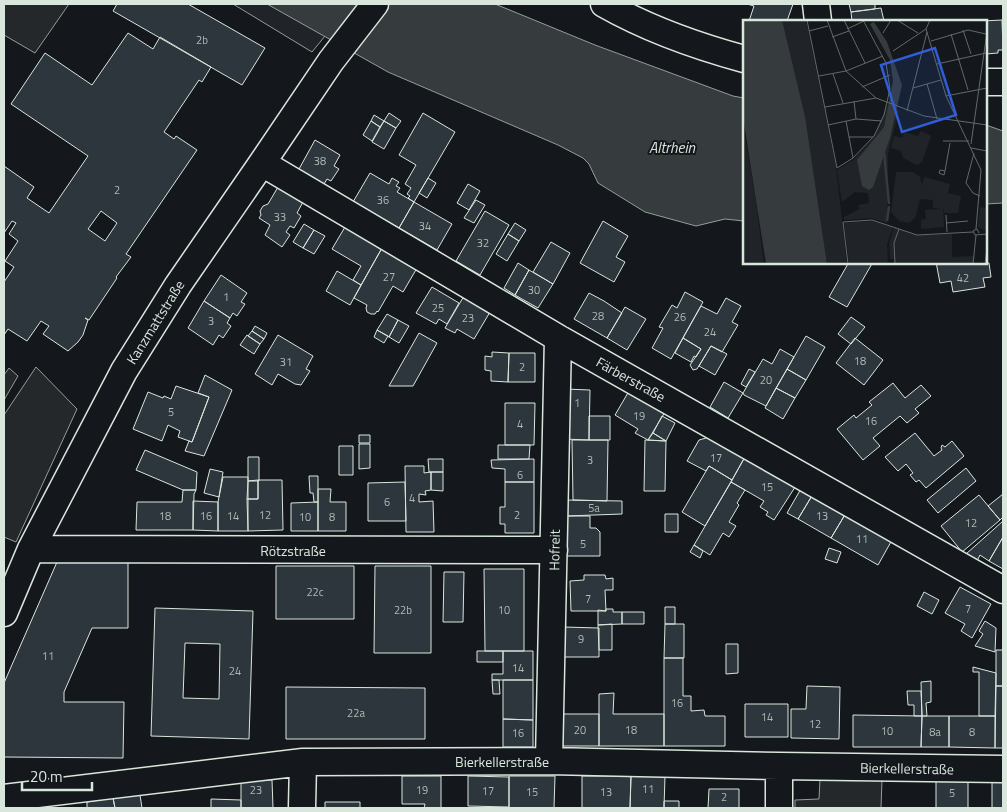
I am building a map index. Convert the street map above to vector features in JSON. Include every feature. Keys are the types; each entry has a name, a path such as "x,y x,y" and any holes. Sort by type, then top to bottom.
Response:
{"street":[{"name":"Kanzmattstraße","path":"4,613 32,549 124,371 178,285 339,51 375,4"},
{"path":"604,4 632,20 710,50 743,59"},
{"path":"816,4 818,20"},
{"path":"987,82 1003,82"},
{"name":"Färberstraße","path":"262,163 558,338 1003,590"},
{"name":"Hofreit","path":"549,761 558,338"},
{"name":"Rötzstraße","path":"32,549 554,550"},
{"name":"Bierkellerstraße","path":"4,798 302,762 549,761 1003,769"},
{"path":"302,762 302,808"},
{"path":"779,766 779,808"}],"shaded area":[{"path":"4,4 69,4 35,53 4,35"},
{"path":"233,4 351,4 312,52"},
{"path":"36,367 77,409 16,542 4,537 4,415"},
{"path":"9,368 18,376 4,400 4,375"},
{"path":"820,779 882,779 881,808 795,808 795,800 819,799"}],"water":[{"name":"Altrhein","path":"267,4 495,4 595,45 733,96 743,98 743,221 725,219 696,226 645,212 598,183 589,164 583,158 558,145 388,72"},
{"path":"987,125 1003,131 1003,203 987,204"}],"building":[{"path":"117,4 188,4 265,48 242,85 113,11"},
{"path":"747,4 793,4 787,20 749,20 754,6"},
{"path":"849,4 875,4 875,9 851,12"},
{"path":"881,8 884,20 852,20 851,12"},
{"path":"1002,20 1003,50 998,50 998,53 987,54 987,21"},
{"path":"128,33 153,49 160,37 211,67 202,82 199,80 164,132 174,139 176,136 197,150 126,254 131,257 89,320 85,318 88,320 83,335 68,351 43,334 49,326 41,321 27,341 8,329 4,335 4,282 14,267 5,261 18,241 9,234 16,223 12,221 4,233 4,166 34,187 27,198 49,213 88,156 11,104 45,53 92,85","holes":["101,211 117,223 105,241 88,229"]},
{"path":"389,113 401,121 396,128 384,121"},
{"path":"423,113 455,132 414,202 408,198 410,196 407,194 411,188 405,184 416,165 399,155"},
{"path":"374,115 384,121 380,127 371,121"},
{"path":"371,121 380,127 372,141 363,135"},
{"path":"384,121 396,128 384,149 372,142"},
{"path":"315,140 340,155 334,166 339,169 331,181 327,179 324,184 299,169"},
{"path":"370,173 389,184 392,178 399,182 396,186 400,188 397,192 414,202 399,228 353,202"},
{"path":"428,178 436,183 427,198 419,193"},
{"path":"468,184 480,191 469,210 457,203"},
{"path":"278,187 303,202 297,213 301,216 294,228 290,226 286,232 290,235 282,247 265,235 270,225 259,218 263,206 268,204"},
{"path":"476,200 485,205 474,223 464,218"},
{"path":"414,202 452,224 437,250 399,228"},
{"path":"485,211 509,225 480,275 456,261"},
{"path":"603,221 628,236 616,257 625,262 614,282 580,263"},
{"path":"515,223 526,230 519,241 508,234"},
{"path":"304,224 314,230 303,248 293,242"},
{"path":"345,227 382,248 361,285 353,280 361,266 332,249"},
{"path":"314,230 325,236 314,254 303,248"},
{"path":"508,234 519,241 507,261 496,254"},
{"path":"551,242 570,253 553,284 533,272"},
{"path":"382,248 417,268 403,292 393,286 378,312 371,314 367,312 367,305 354,298"},
{"path":"518,263 529,270 515,295 504,288"},
{"path":"989,263 991,277 983,278 985,287 953,292 951,281 940,283 936,264"},
{"path":"848,264 872,264 847,307 829,297"},
{"path":"529,270 553,284 538,308 515,295"},
{"path":"337,271 361,285 350,305 326,291"},
{"path":"221,275 247,293 241,302 245,304 237,316 233,313 230,318 204,301"},
{"path":"432,287 459,303 447,324 439,319 436,324 416,313"},
{"path":"685,292 703,302 671,359 652,348 663,328 659,327 672,305 677,308"},
{"path":"589,293 622,313 607,338 574,319"},
{"path":"464,296 490,312 474,339 457,329 455,333 445,328"},
{"path":"726,298 741,306 732,322 738,325 722,352 711,346 697,369 693,370 690,365 701,349 683,338 701,306 717,314"},
{"path":"204,301 230,318 227,323 231,326 223,338 219,335 213,345 188,328"},
{"path":"625,307 646,319 627,350 607,338"},
{"path":"387,314 398,320 389,337 377,330"},
{"path":"851,317 865,327 851,344 838,334"},
{"path":"398,320 409,326 399,343 389,337"},
{"path":"255,326 267,333 264,339 252,331"},
{"path":"377,330 388,336 384,343 374,337"},
{"path":"252,331 264,339 260,344 248,336"},
{"path":"419,333 437,343 413,386 389,386"},
{"path":"247,335 260,344 254,354 240,345"},
{"path":"278,335 313,356 306,369 310,371 301,385 295,384 278,374 272,385 255,374"},
{"path":"806,336 825,347 806,380 787,369"},
{"path":"683,338 701,349 691,362 675,353"},
{"path":"855,338 883,360 864,385 836,363"},
{"path":"711,346 727,354 715,375 699,366"},
{"path":"780,349 794,357 766,406 743,393 763,359 772,364"},
{"path":"492,352 509,353 508,382 491,381 491,371 485,370 485,356 492,357"},
{"path":"509,353 535,353 535,382 508,382"},
{"path":"749,369 755,372 746,387 741,384"},
{"path":"787,369 806,380 795,398 776,388"},
{"path":"205,375 232,390 204,456 185,451 189,441 192,442 209,397 198,393"},
{"path":"724,382 743,393 728,418 710,407"},
{"path":"893,383 905,398 921,385 931,396 915,409 919,413 907,423 900,416 873,438 880,446 863,460 837,429 854,415 856,418 872,405 869,402"},
{"path":"176,386 209,397 192,442 178,437 180,431 168,425 162,441 133,429 148,392 171,399"},
{"path":"776,388 795,398 783,419 765,408"},
{"path":"565,389 590,390 589,440 564,439"},
{"path":"629,391 665,412 648,440 635,433 638,429 615,415"},
{"path":"505,403 535,403 534,445 505,445"},
{"path":"589,416 610,416 610,440 589,440"},
{"path":"662,416 675,423 666,441 653,433"},
{"path":"653,433 666,441 648,440"},
{"path":"915,433 934,456 942,450 942,445 945,447 952,441 964,456 926,488 919,480 916,482 910,475 913,473 906,464 898,471 885,457"},
{"path":"359,435 370,435 370,443 359,443"},
{"path":"713,436 746,455 732,480 709,466 706,471 687,461 699,440"},
{"path":"572,440 608,440 607,501 573,500"},
{"path":"645,440 666,441 665,491 644,491"},
{"path":"359,444 370,444 370,468 359,469"},
{"path":"498,445 530,445 529,459 498,459"},
{"path":"339,446 353,446 353,475 339,475"},
{"path":"145,450 197,472 196,490 183,490 136,470"},
{"path":"746,455 797,484 774,520 766,515 768,512 760,507 764,501 731,482"},
{"path":"248,457 259,457 259,481 248,481"},
{"path":"428,459 443,459 443,472 429,472"},
{"path":"534,459 534,482 505,482 505,469 492,468 491,460"},
{"path":"405,466 424,466 424,473 431,472 431,490 425,491 426,495 419,494 419,502 433,501 434,532 406,532"},
{"path":"709,466 732,480 705,526 682,512"},
{"path":"966,468 976,481 938,513 927,500"},
{"path":"210,469 223,472 219,497 204,493"},
{"path":"431,472 443,472 443,491 431,490"},
{"path":"309,476 318,476 318,502 314,502 313,493 310,493"},
{"path":"223,477 248,477 248,531 218,531 218,502"},
{"path":"258,480 258,499 247,499 248,481"},
{"path":"258,480 282,480 283,530 248,531 247,499 258,499"},
{"path":"405,482 406,521 368,521 368,483"},
{"path":"505,482 534,482 534,533 505,533 505,524 500,524 500,507 505,507"},
{"path":"731,482 745,490 729,522 736,526 729,537 723,533 710,555 694,545"},
{"path":"802,487 813,494 798,519 787,513"},
{"path":"318,489 331,489 330,502 346,502 346,531 318,531"},
{"path":"183,490 196,490 194,494 193,530 136,530 137,502 182,502"},
{"path":"813,494 846,513 831,538 798,519"},
{"path":"1003,494 1003,517 1000,520 988,506"},
{"path":"979,495 1000,520 962,552 941,526"},
{"path":"566,500 622,501 622,514 566,516"},
{"path":"193,501 218,502 218,531 193,530"},
{"path":"318,502 318,531 291,531 291,503"},
{"path":"846,513 892,540 878,565 831,538"},
{"path":"665,514 678,514 678,532 665,532"},
{"path":"566,516 590,516 590,528 596,528 600,532 600,556 566,556"},
{"path":"1003,521 1003,537 989,561 980,555 977,561 966,554"},
{"path":"1003,537 1003,569 989,561"},
{"path":"694,545 703,551 700,558 690,552"},
{"path":"829,548 841,552 837,563 825,559"},
{"path":"57,562 128,562 128,628 92,628 64,692 64,702 124,702 123,758 4,757 4,683"},
{"path":"276,566 354,566 354,619 276,619"},
{"path":"375,566 431,566 431,653 374,653"},
{"path":"484,569 524,569 524,651 485,651"},
{"path":"444,572 464,572 463,622 443,622"},
{"path":"584,575 605,575 606,579 613,578 613,590 605,590 606,611 571,611 570,581 584,580"},
{"path":"960,587 991,604 972,638 961,631 965,624 945,613"},
{"path":"924,592 939,600 932,614 917,606"},
{"path":"665,607 675,607 675,624 665,624"},
{"path":"155,608 253,611 249,739 151,736","holes":["185,643 220,644 219,699 183,698"]},
{"path":"606,609 613,609 613,612 622,612 622,624 598,625 598,610 606,611"},
{"path":"622,612 644,612 644,624 622,624"},
{"path":"985,621 996,628 995,652 975,646 983,634 979,631"},
{"path":"612,624 612,650 599,650 598,625"},
{"path":"665,624 684,624 684,658 664,658"},
{"path":"563,627 599,628 599,657 563,657"},
{"path":"726,644 738,644 738,673 726,674"},
{"path":"996,650 1003,650 1003,686 996,686"},
{"path":"477,651 503,651 503,662 477,662"},
{"path":"503,651 533,651 533,680 492,680 492,674 503,674"},
{"path":"664,658 683,658 683,696 691,696 691,711 704,710 705,716 725,716 725,746 664,746"},
{"path":"973,667 996,673 995,716 979,716 979,672 973,672"},
{"path":"492,680 499,680 500,694 493,694"},
{"path":"503,680 533,680 533,720 503,719"},
{"path":"931,681 931,702 926,703 927,716 922,716 921,682"},
{"path":"807,686 840,687 839,739 791,738 791,709 806,709"},
{"path":"996,686 1003,686 1003,748 995,748"},
{"path":"286,687 425,688 425,739 286,739"},
{"path":"907,691 921,691 922,716 914,716 914,705 908,705"},
{"path":"614,693 613,714 664,714 664,746 599,746 599,694"},
{"path":"745,704 788,704 788,737 745,737"},
{"path":"560,714 599,714 599,746 560,746"},
{"path":"853,715 922,716 921,747 853,747"},
{"path":"922,716 949,716 949,747 921,747"},
{"path":"949,716 995,716 995,748 949,747"},
{"path":"503,719 533,720 533,747 503,747"},
{"path":"402,776 441,776 441,808 424,808 425,804 402,804"},
{"path":"468,776 509,777 509,807 468,806"},
{"path":"509,776 555,776 554,808 509,808"},
{"path":"582,776 631,776 630,808 582,808"},
{"path":"631,776 665,776 664,808 630,808"},
{"path":"936,778 968,778 968,808 936,808"},
{"path":"992,778 1003,778 1003,808 992,808"},
{"path":"272,780 273,808 241,808 241,781"},
{"path":"709,789 739,789 739,808 708,808"},
{"path":"140,795 142,808 115,808 113,798"},
{"path":"113,798 115,808 87,808 87,802"},
{"path":"211,799 241,800 241,808 211,808"},
{"path":"664,801 679,801 679,808 664,808"},
{"path":"325,802 360,802 360,808 325,808"}]}
